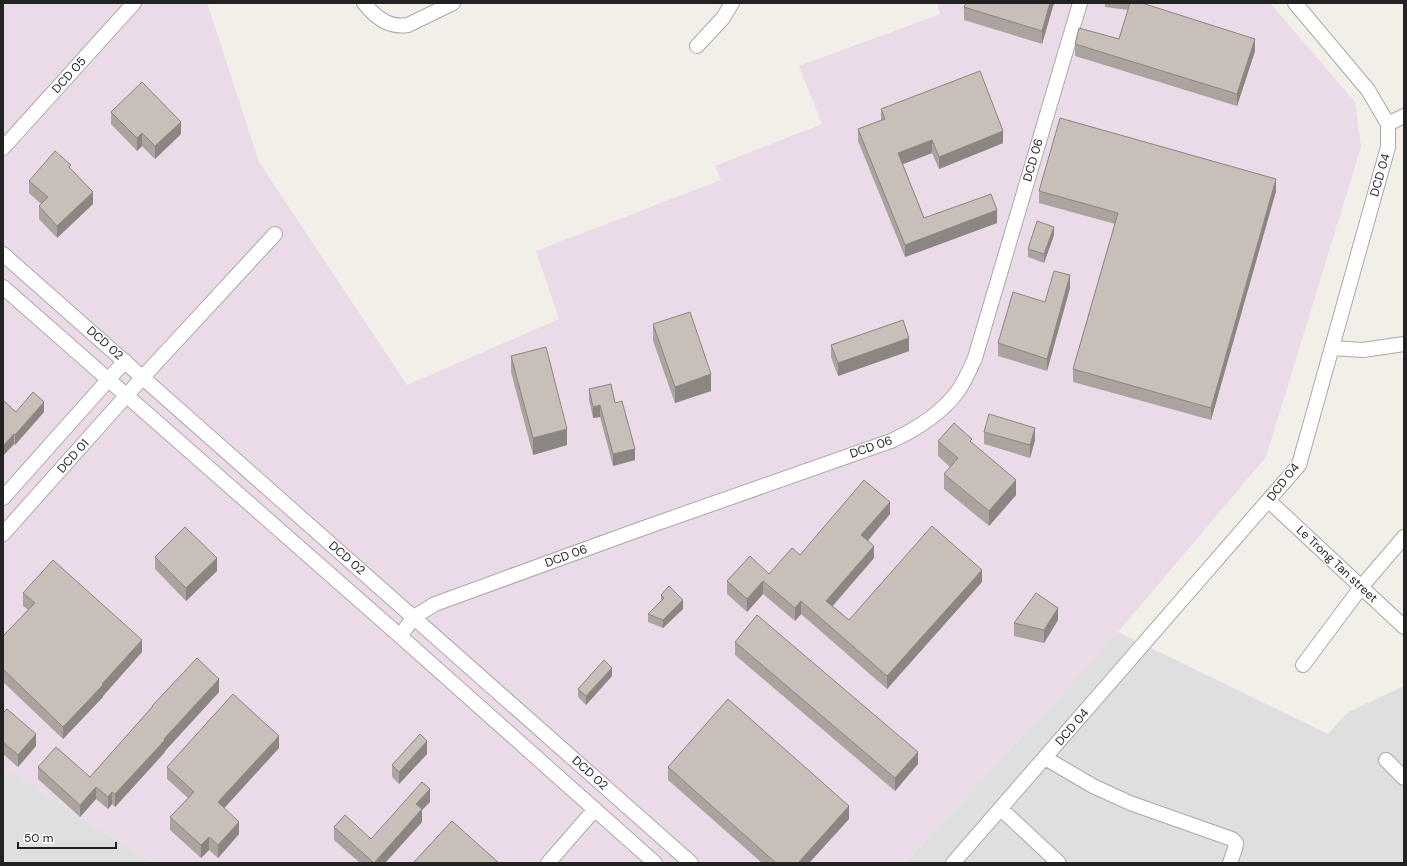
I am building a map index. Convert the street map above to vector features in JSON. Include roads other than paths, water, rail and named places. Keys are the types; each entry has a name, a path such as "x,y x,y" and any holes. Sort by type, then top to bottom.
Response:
{"street":[{"name":"DCD 05","path":"3,148 134,3"},
{"path":"364,3 373,14 382,21 401,26 408,25 453,3"},
{"path":"697,46 723,18 732,3"},
{"name":"DCD 06","path":"400,636 414,617 453,596 891,441 912,431 948,403 959,390 975,358 1080,3"},
{"path":"1295,3 1368,90 1388,124 1404,116"},
{"name":"DCD 04","path":"953,863 1299,465 1388,147 1388,124"},
{"name":"DCD 01","path":"3,534 143,377 275,234"},
{"name":"DCD 02","path":"3,254 691,863"},
{"name":"DCD 02","path":"3,287 400,636 655,863"},
{"path":"1332,348 1362,350 1404,344"},
{"name":"DCD 01","path":"3,498 125,361"},
{"name":"Le Trong Tan street","path":"1269,501 1362,586 1404,627"},
{"path":"1303,665 1362,586 1404,537"},
{"path":"1045,758 1093,786 1130,803 1232,839 1236,843 1230,863"},
{"path":"1386,760 1404,778"},
{"path":"548,863 595,809"},
{"path":"1001,809 1059,863"}]}
